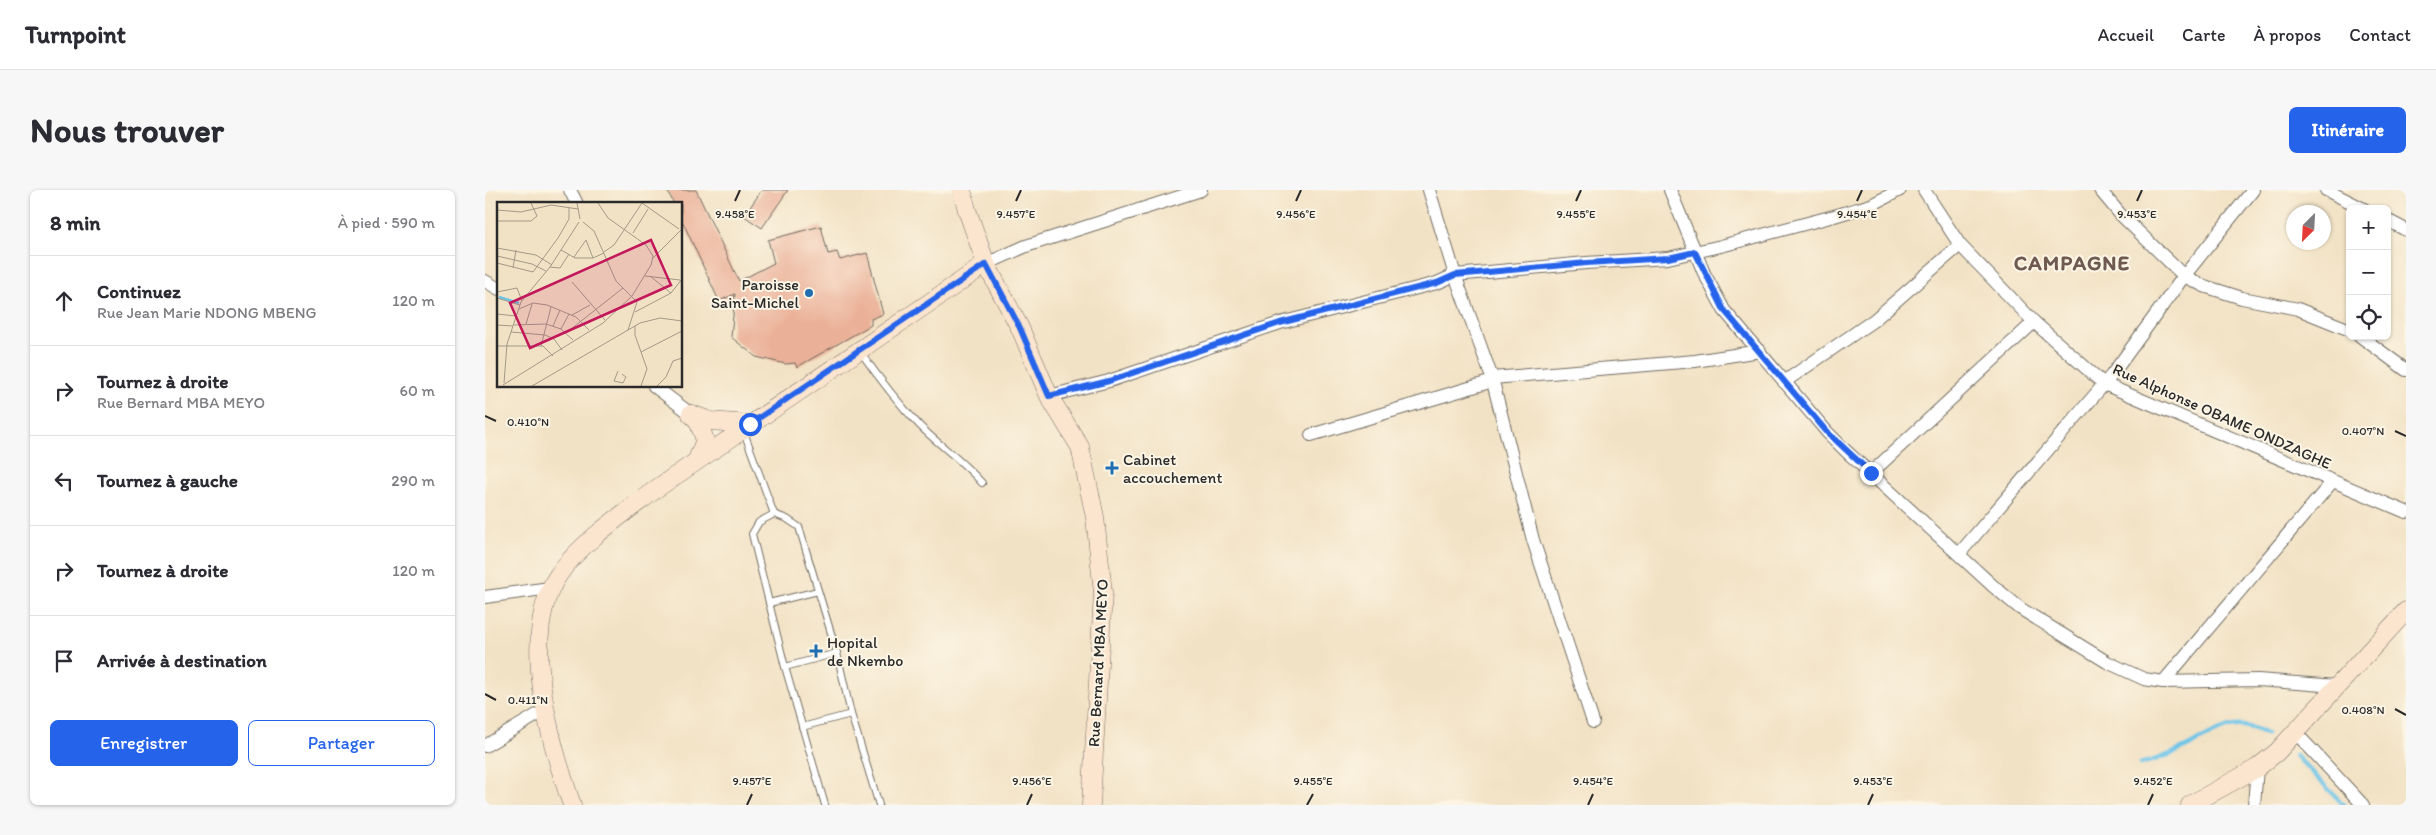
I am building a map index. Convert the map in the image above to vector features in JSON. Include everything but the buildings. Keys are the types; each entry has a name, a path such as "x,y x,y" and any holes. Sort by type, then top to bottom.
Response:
{"main road":[{"name":"Rue Bernard MBA MEYO","path":"962,190 986,264 1020,328 1049,396 1080,447 1095,517 1102,563 1102,625 1091,805"},
{"path":"572,805 547,710 539,651 544,607 550,588 560,572 615,520 697,460 986,264"},
{"path":"687,411 710,421 746,426"},
{"path":"687,411 698,421 705,440 697,460"},
{"path":"2191,805 2257,768 2296,733 2337,686 2403,619"}],"street":[{"path":"570,190 576,202"},
{"path":"986,264 1026,246 1201,190"},
{"path":"1429,190 1455,275 1492,380 1533,540 1593,722"},
{"path":"1671,190 1695,252 1724,310 1784,382 1827,432 1993,586 2021,609 2107,662 2144,679 2163,682 2258,680 2337,686"},
{"path":"1049,396 1109,381 1280,323 1437,283 1455,275 1668,258 1834,216 1871,205 1900,190"},
{"name":"Rue Alphonse OBAME ONDZAGHE","path":"1924,190 1959,245 2034,322 2104,384 2406,512"},
{"path":"2100,190 2120,214 2184,276 2204,286 2242,298 2299,309 2346,328"},
{"path":"1959,554 2104,384 2184,276 2253,190"},
{"path":"2326,190 2356,205"},
{"path":"2391,222 2406,230"},
{"path":"1784,382 1874,320 1959,245"},
{"path":"485,280 497,288"},
{"path":"1871,473 2034,322"},
{"path":"2365,340 2406,370"},
{"path":"1311,436 1492,380 1695,361 1760,351"},
{"path":"656,388 687,411"},
{"path":"672,388 687,411"},
{"path":"2163,682 2332,482"},
{"path":"485,597 550,588"},
{"path":"485,746 547,710"},
{"path":"2296,733 2363,805"},
{"path":"2254,805 2257,768"}],"lane":[{"path":"860,351 875,374 920,425 968,467 982,483"},
{"path":"746,426 774,514"},
{"path":"825,805 785,667 752,534 759,522 774,514 787,519 799,527 837,653 851,714 879,805"},
{"path":"769,603 818,591"},
{"path":"785,667 837,653"},
{"path":"802,727 851,714"}],"waterway":[{"path":"2140,764 2170,754 2231,727 2247,727 2266,734"},
{"path":"2295,755 2344,805"}],"place":[{"name":"Paroisse Saint-Michel","path":"809,293"},
{"name":"Cabinet accouchement","path":"1112,468"},
{"name":"Hopital de Nkembo","path":"816,651"}],"district":[{"name":"CAMPAGNE","path":"2072,262"}],"route":[{"path":"750,424 986,264 1020,328 1049,396 1109,381 1280,323 1437,283 1455,275 1668,258 1695,252 1724,310 1827,432 1871,473"}]}
